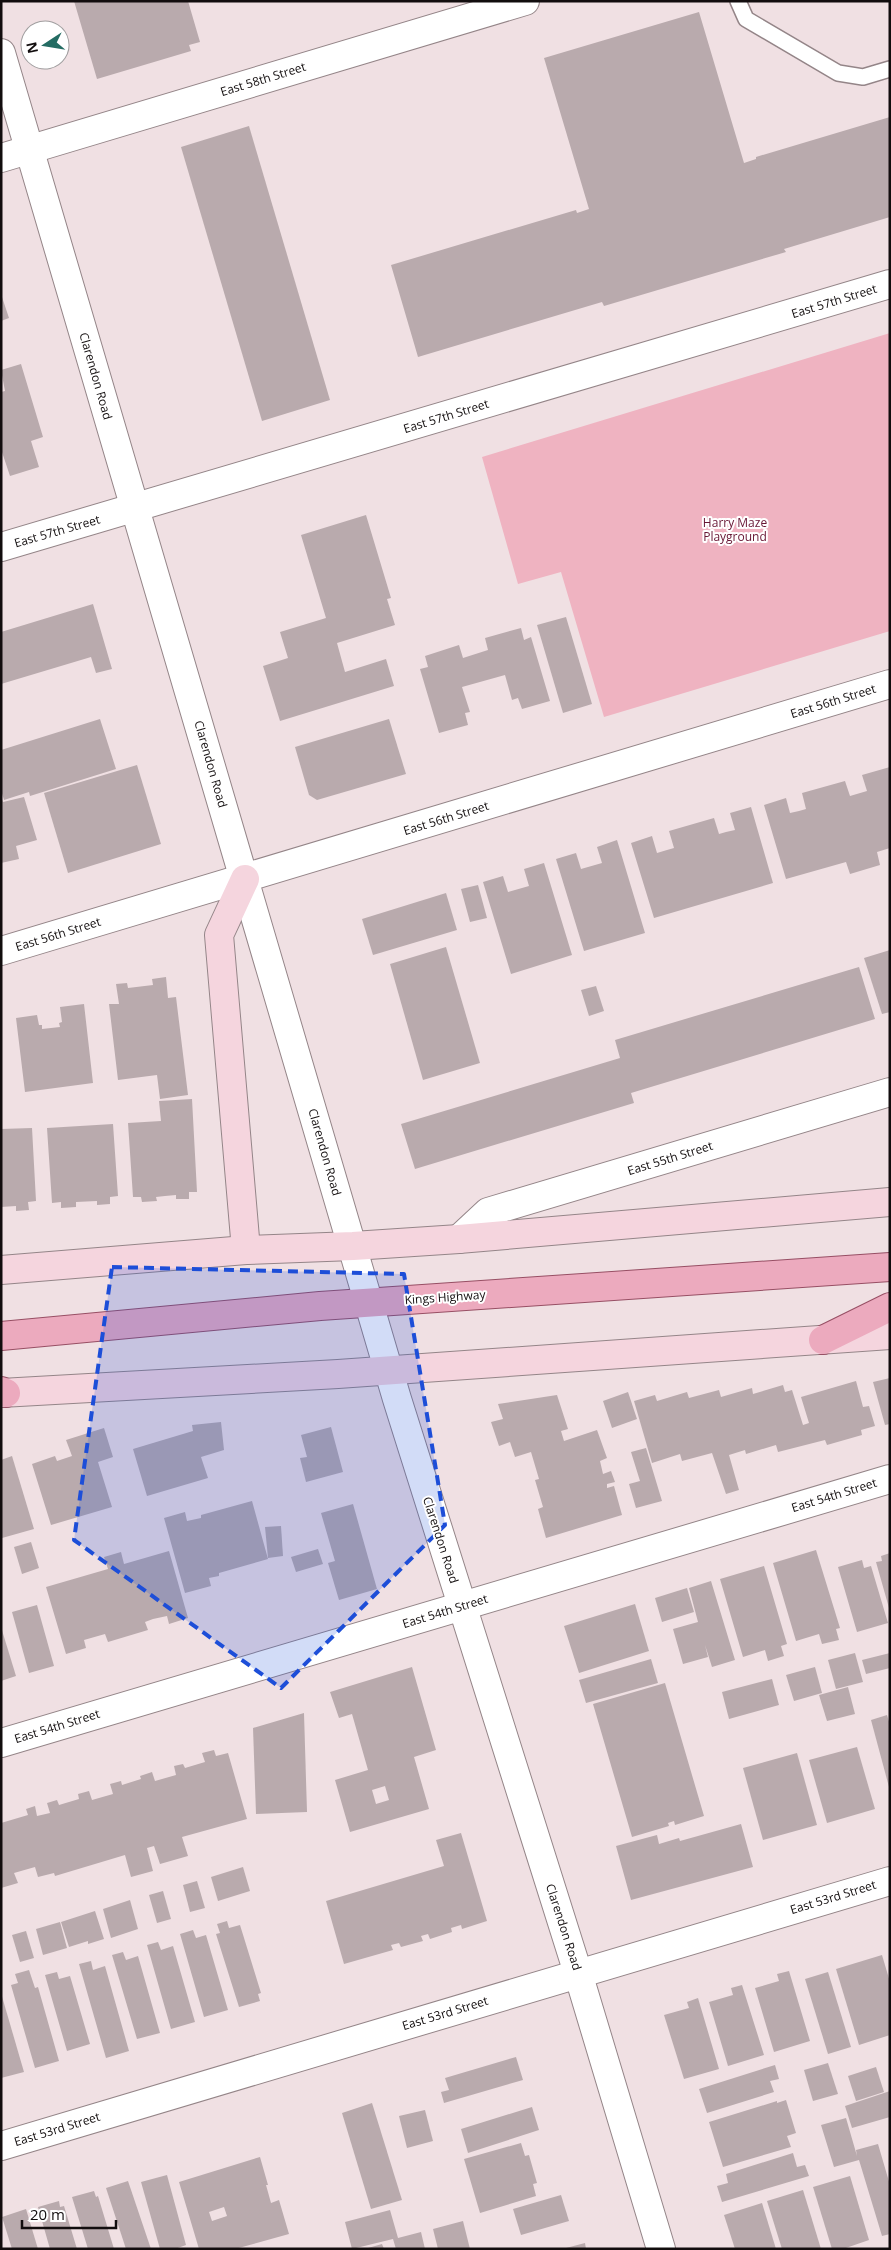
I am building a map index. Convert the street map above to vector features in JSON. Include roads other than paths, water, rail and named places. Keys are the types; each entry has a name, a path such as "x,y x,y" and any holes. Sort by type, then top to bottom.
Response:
{"main road":[{"name":"Kings Highway","path":"1,1336 369,1303 890,1267"},
{"path":"823,1340 890,1307"}],"street":[{"name":"East 58th Street","path":"1,158 525,1"},
{"name":"Clarendon Road","path":"1,52 388,1370 578,1973 661,2249"},
{"name":"East 57th Street","path":"1,547 890,284"},
{"name":"East 56th Street","path":"1,951 890,684"},
{"path":"245,879 219,935 246,1250"},
{"name":"East 55th Street","path":"459,1239 488,1212 890,1092"},
{"path":"1,1270 246,1250 459,1239 890,1202"},
{"path":"3,1392 388,1370 890,1335"},
{"name":"East 54th Street","path":"1,1743 890,1479"},
{"name":"East 53rd Street","path":"1,2146 890,1881"}],"lane":[{"path":"738,1 746,19 838,73 863,77 890,69"}],"park label":[{"name":"Harry Maze Playground","path":"735,529"}]}
